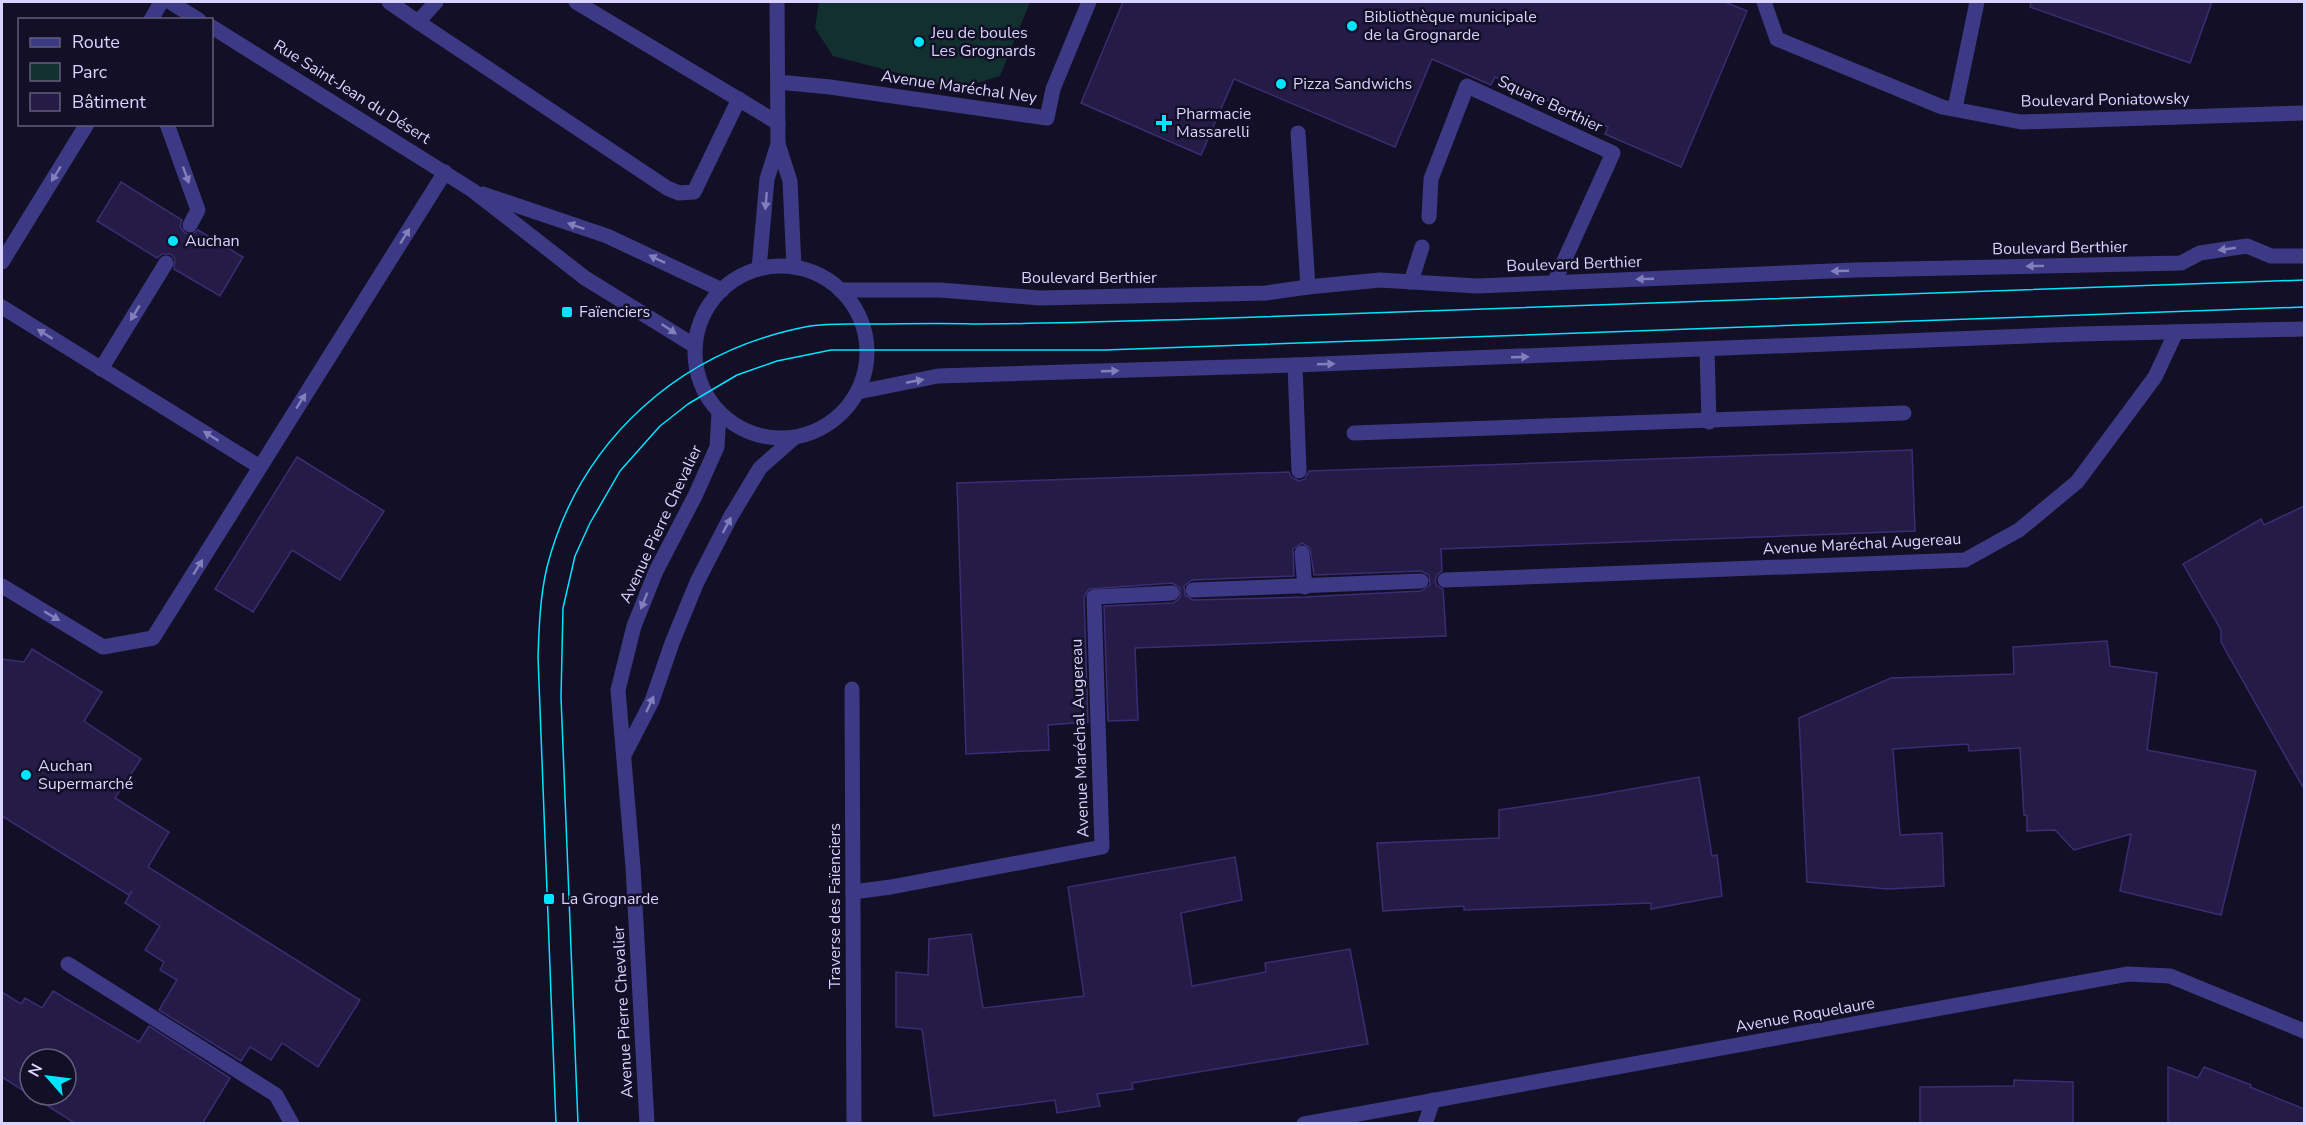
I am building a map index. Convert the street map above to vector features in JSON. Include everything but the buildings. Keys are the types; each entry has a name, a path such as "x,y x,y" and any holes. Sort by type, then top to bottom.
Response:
{"street":[{"path":"152,18 161,2"},
{"path":"170,2 196,18"},
{"path":"389,2 565,121 667,188 679,193 694,192 739,99"},
{"path":"418,22 436,2"},
{"path":"576,2 778,123"},
{"path":"759,269 767,179 778,144 777,2"},
{"name":"Avenue Maréchal Ney","path":"778,82 830,87 1047,118 1053,89 1089,2"},
{"name":"Boulevard Poniatowsky","path":"1764,2 1777,39 1942,107 2021,122 2304,113"},
{"path":"1955,108 1977,2"},
{"name":"Rue Saint-Jean du Désert","path":"213,28 445,172 472,190 585,278 695,346"},
{"name":"Square Berthier","path":"1429,217 1431,179 1467,86 1613,153 1554,283"},
{"path":"2,262 86,126"},
{"path":"168,126 198,210 190,225"},
{"path":"1298,132 1308,287"},
{"path":"778,144 790,181 794,267"},
{"path":"2,586 104,647 153,638 445,172"},
{"name":"Rue Saint-Jean du Désert","path":"472,190 608,236 722,290"},
{"name":"Boulevard Berthier","path":"840,290 940,290 1040,298 1266,293 1380,280 1477,286 1855,270 2181,263 2200,253 2247,246 2271,256 2304,256"},
{"path":"1412,282 1422,247"},
{"path":"101,369 166,263"},
{"path":"624,755 652,701 672,643 697,582 731,516 760,468 794,438 819,429 842,414 858,392 865,370 867,348 865,336 853,306 840,290 819,275 794,267 777,266 759,269 739,277 711,302 697,331 696,367 705,393 719,412 741,429 767,437 794,438"},
{"path":"2,307 260,467"},
{"path":"858,392 938,376 1707,350 2079,334 2304,330"},
{"name":"Avenue Maréchal Augereau","path":"1445,580 1965,560 2019,530 2077,482 2155,377 2176,332"},
{"path":"1707,350 1709,422"},
{"path":"1295,365 1299,471"},
{"name":"Avenue Pierre Chevalier","path":"647,1124 633,867 618,690 634,626 656,571 717,447 719,412"},
{"path":"1354,433 1709,422 1904,413"},
{"path":"1302,553 1305,587"},
{"path":"1193,590 1421,581"},
{"name":"Avenue Maréchal Augereau","path":"853,892 891,887 1102,847 1094,597 1172,592"},
{"name":"Traverse des Faïenciers","path":"852,689 854,1124"},
{"path":"68,964 276,1095 292,1124"},
{"name":"Avenue Roquelaure","path":"1304,1124 2128,974 2170,976 2304,1031"},
{"path":"1425,1124 1433,1100"}],"green space":[{"name":"Jeu de boules Les Grognards","path":"819,2 1030,2 1000,76 958,89 833,56 815,28"}],"tram line":[{"path":"556,1124 538,657 541,601 547,567 562,521 584,479 611,441 642,408 679,379 719,356 763,338 810,326 832,324 1030,324 1200,319 2304,280"},
{"path":"578,1124 561,697 563,608 575,556 590,523 620,471 660,426 688,404 737,375 777,361 831,350 1105,350 2304,307"}],"place":[{"name":"Bibliothèque municipale de la Grognarde","path":"1352,26"},
{"name":"Jeu de boules Les Grognards","path":"919,42"},
{"name":"Pizza Sandwichs","path":"1281,84"},
{"name":"Pharmacie Massarelli","path":"1164,123"},
{"name":"Auchan","path":"173,241"},
{"name":"Faïenciers","path":"567,312"},
{"name":"Auchan Supermarché","path":"26,775"},
{"name":"La Grognarde","path":"549,899"}]}
